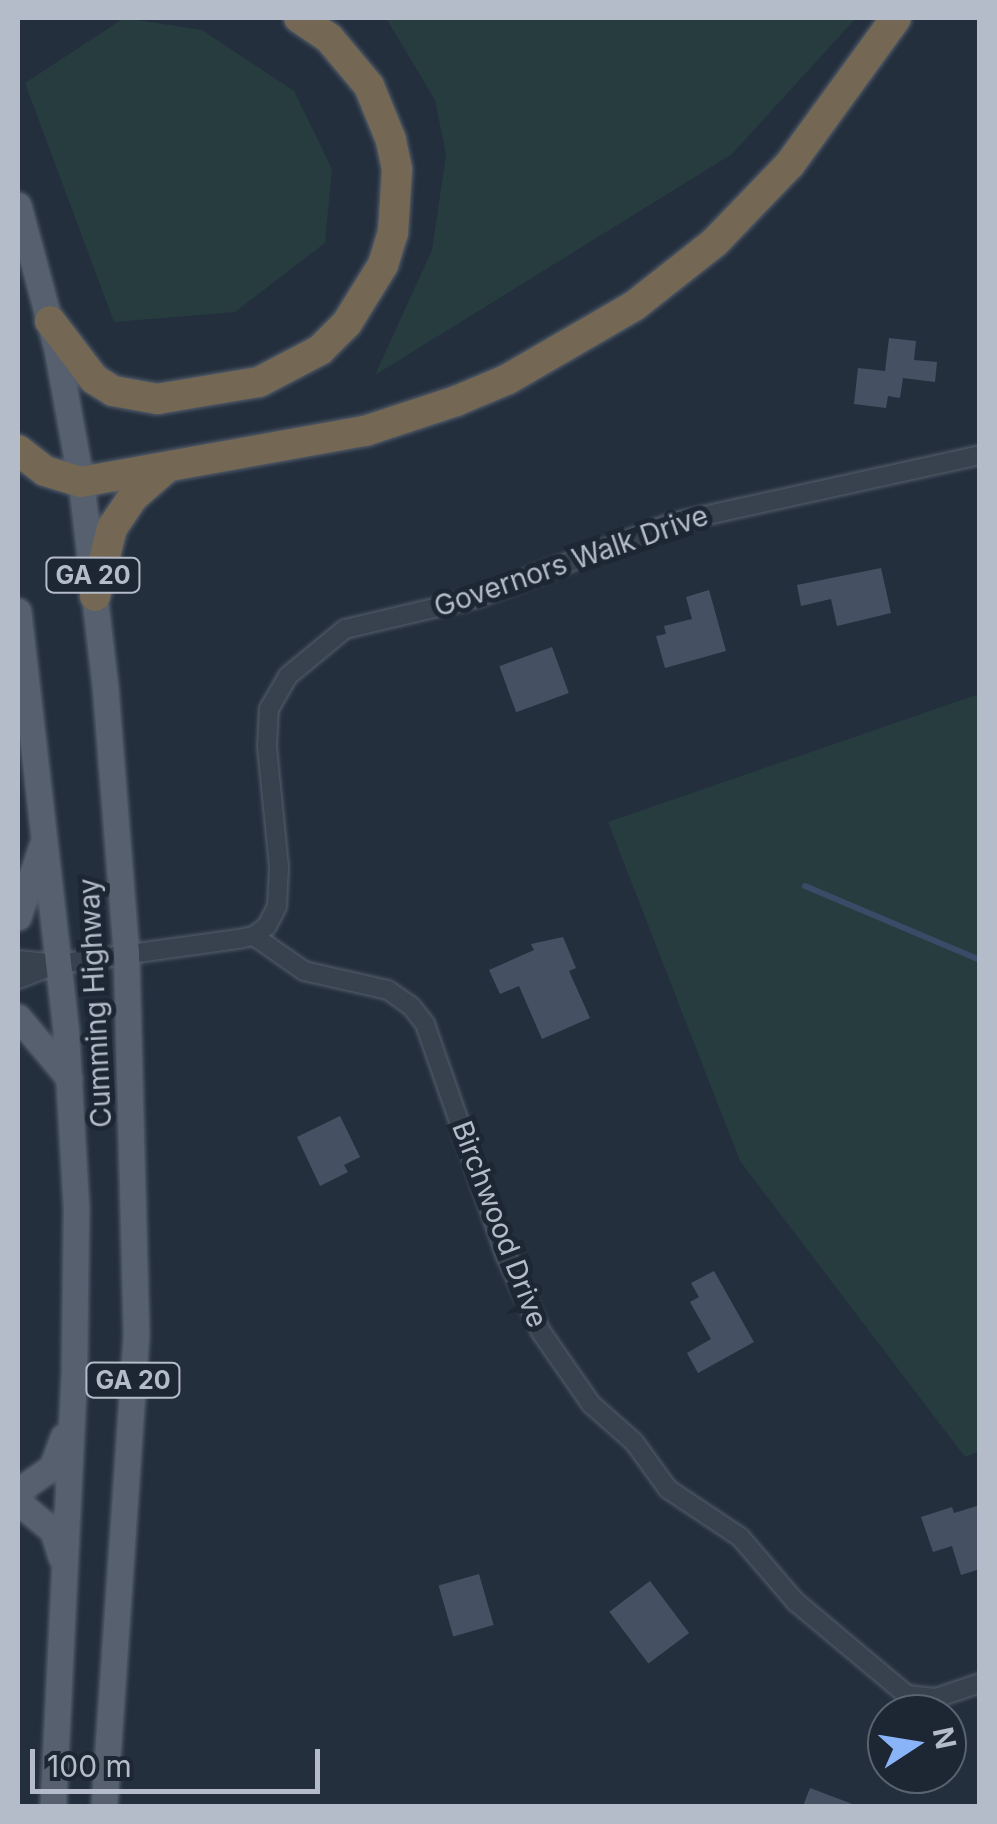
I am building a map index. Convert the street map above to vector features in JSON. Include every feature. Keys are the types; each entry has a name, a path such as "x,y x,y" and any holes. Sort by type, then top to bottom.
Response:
{"highway":[{"path":"50,321 94,379 113,392 157,399 259,382 320,350 348,323 368,294 388,249 397,200 397,169 382,112 369,86 329,38 300,18"},
{"path":"18,450 44,471 81,482 321,440 411,417 508,378 597,330 676,275 753,205 826,120 896,18"},
{"path":"95,596 112,528 133,496 167,467"}],"main road":[{"name":"Cumming Highway","path":"18,205 50,321 81,482 95,596 126,952 136,1336 104,1806"},
{"name":"Cumming Highway","path":"18,612 58,964 76,1208 74,1372 53,1806"},
{"path":"18,918 36,854 44,844"},
{"path":"18,1017 69,1078"},
{"path":"18,1491 52,1467 61,1449 74,1372"},
{"path":"18,1502 53,1531 64,1567"}],"street":[{"name":"Governors Walk Drive","path":"254,936 267,926 277,906 270,709 288,676 346,629 476,598 671,523 980,455"},
{"path":"18,980 58,964 254,936"},
{"name":"Birchwood Drive","path":"254,936 304,970 388,990 420,1017 436,1045 516,1282 541,1332 591,1404 634,1442 668,1489 740,1536 796,1602 907,1695 936,1698 980,1683"},
{"path":"18,960 58,964"}],"green space":[{"path":"124,18 202,30 294,91 332,169 325,243 235,312 114,322 25,83"},
{"path":"386,18 856,18 732,154 375,375 432,250 446,155 435,100"},
{"path":"979,694 980,1451 965,1457 740,1161 608,822"}],"building":[{"path":"889,338 916,341 914,360 937,362 935,382 903,378 900,398 888,396 886,408 854,404 858,368 885,371"},
{"path":"881,568 891,613 837,626 831,599 801,606 797,585"},
{"path":"709,590 726,651 665,668 656,636 666,634 664,626 692,619 686,597"},
{"path":"552,647 569,693 516,712 499,666"},
{"path":"563,937 576,968 569,971 590,1018 542,1039 519,986 500,994 489,970 534,950 531,944"},
{"path":"340,1116 360,1157 344,1165 348,1172 320,1186 297,1137"},
{"path":"714,1271 754,1342 698,1373 687,1353 711,1339 690,1302 699,1297 691,1283"},
{"path":"980,1505 980,1569 961,1575 952,1546 933,1552 921,1517 952,1507 954,1513"},
{"path":"479,1574 494,1625 453,1637 439,1586"},
{"path":"650,1581 689,1633 648,1664 609,1612"},
{"path":"810,1788 855,1805 855,1806 803,1806"}],"waterway":[{"path":"805,886 980,960"}]}
